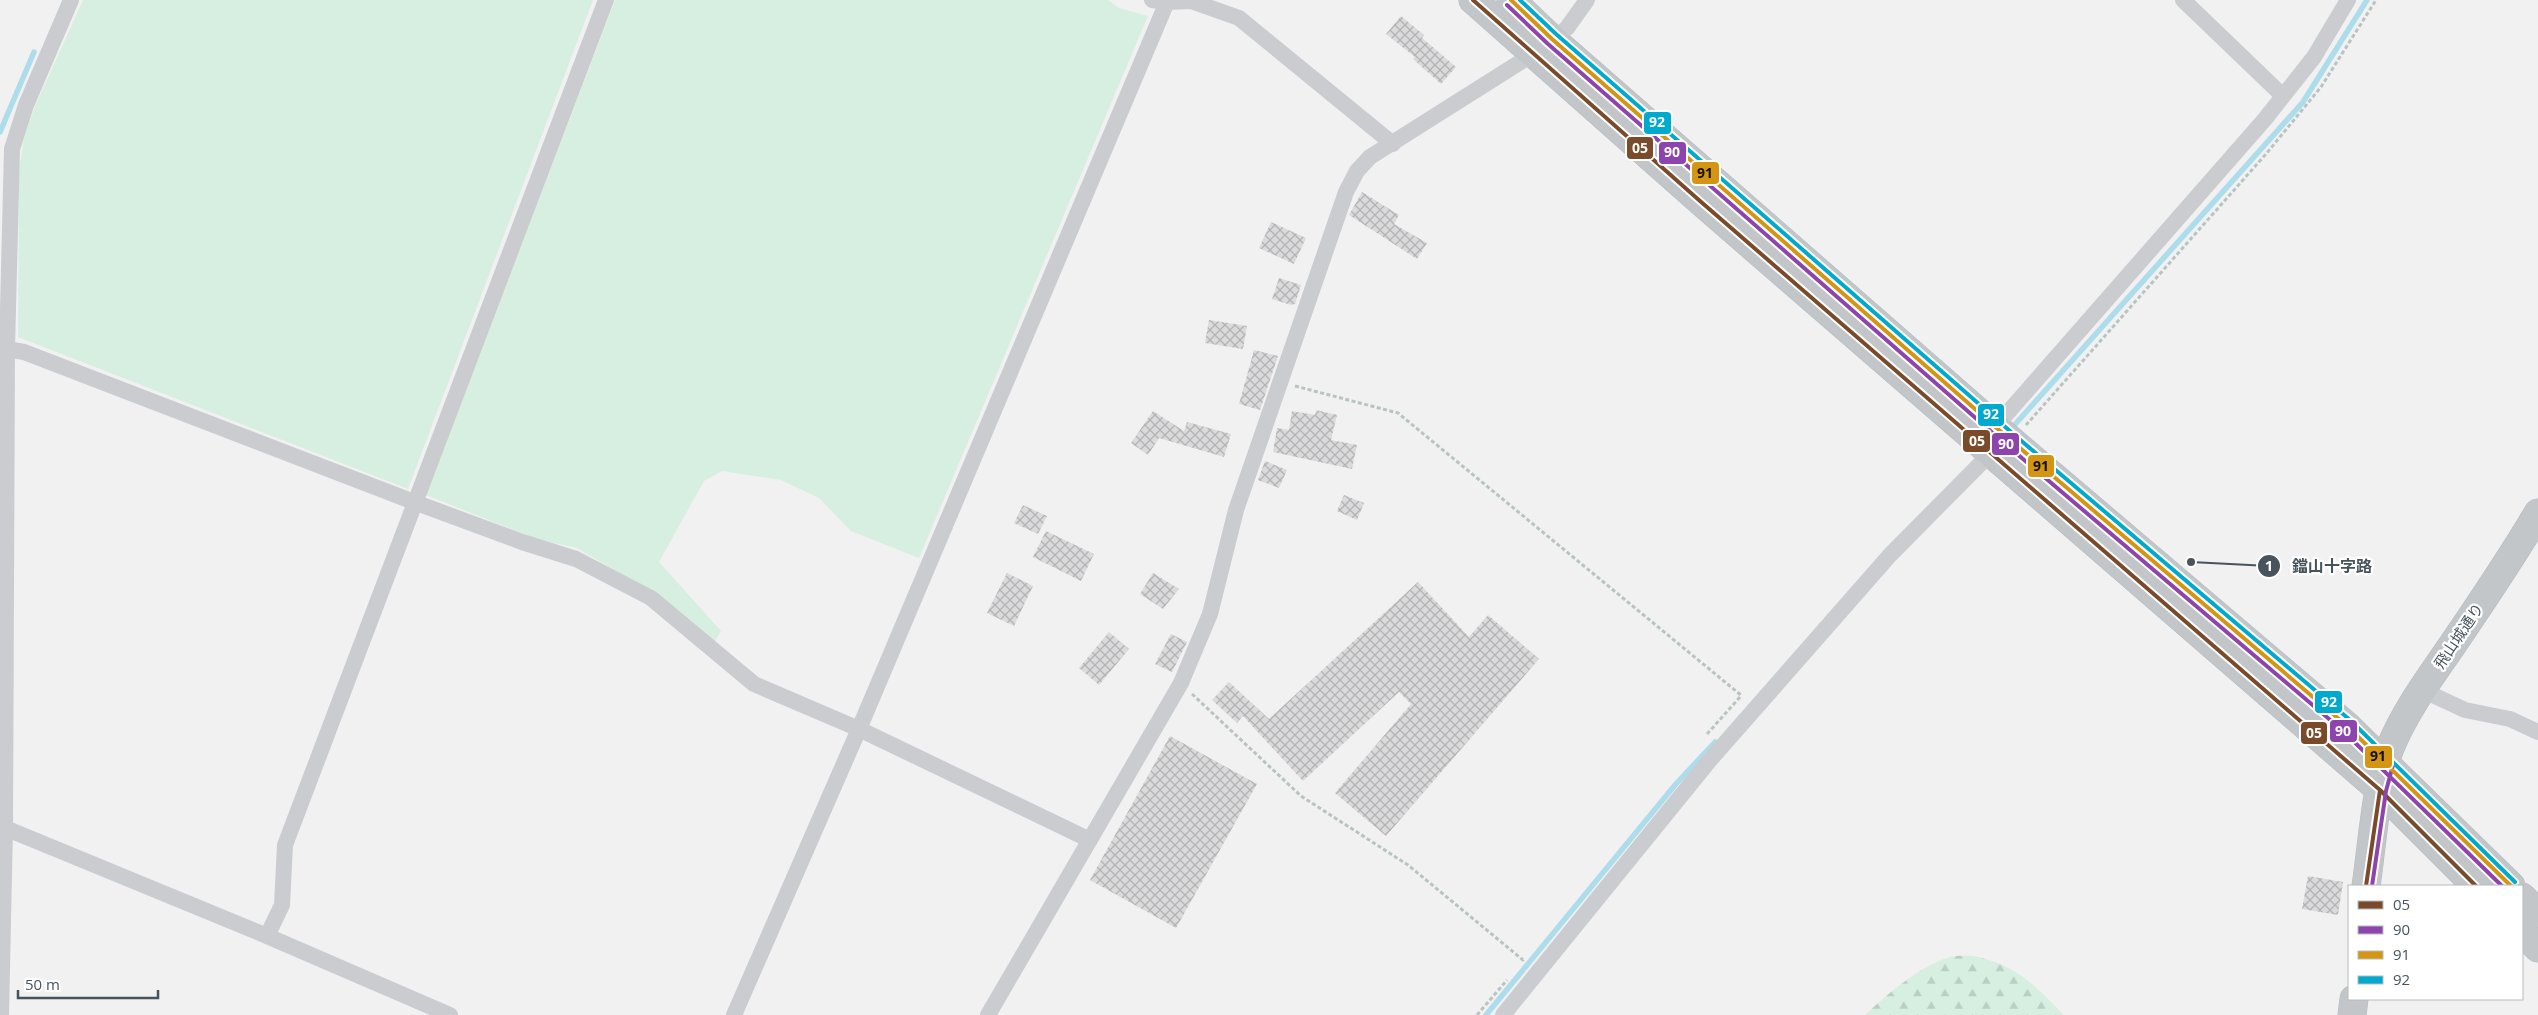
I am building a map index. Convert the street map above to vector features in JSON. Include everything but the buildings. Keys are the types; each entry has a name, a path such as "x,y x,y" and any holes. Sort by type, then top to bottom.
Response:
{"highway":[{"path":"1473,0 1543,47 2002,439 2338,718 2387,763 2510,885"},
{"path":"1511,0 1543,47"},
{"path":"2002,439 2380,790 2475,885"},
{"name":"飛山城通り","path":"2366,885 2380,790 2398,730 2422,690 2512,557 2538,513"},
{"path":"2523,898 2538,913"},
{"path":"2523,933 2538,948"},
{"path":"2352,1015 2354,1000"}],"street":[{"path":"1,1015 5,828 7,349 12,149 26,105 71,0"},
{"path":"267,936 282,904 285,845 606,0"},
{"path":"988,1015 1181,684 1210,614 1236,510 1346,192 1357,171 1370,158 1543,47 1567,28 1587,0"},
{"path":"2183,0 2283,96"},
{"path":"1503,1015 1710,760 1890,555 2002,439 2314,57 2348,0"},
{"path":"734,1015 859,729 1160,1 1191,1 1240,18 1393,144"},
{"path":"7,349 24,352 414,502 522,542 576,559 651,598 754,684 859,729 1090,840"},
{"path":"2422,690 2465,710 2510,719 2538,732"},
{"path":"5,828 267,936 450,1015"}],"path":[{"path":"2002,439 2266,154 2321,87 2376,0"},
{"path":"1280,382 1398,412 1756,708"},
{"path":"1181,684 1301,796 1408,865 1523,960"},
{"path":"1702,740 1748,689"},
{"path":"1517,968 1529,953"},
{"path":"1477,1015 1511,975"}],"green space":[{"path":"83,0 593,0 408,489 18,337 19,171 24,138 35,106"},
{"path":"615,0 1108,0 1119,8 1148,16 919,558 851,531 819,498 781,480 722,471 704,481 659,562 721,631 714,643 658,596 577,548 536,539 426,495"},
{"path":"1974,956 1989,960 2014,971 2034,985 2064,1015 1865,1015 1893,990 1936,962 1950,957"}],"waterway":[{"path":"2010,430 2303,102 2367,0"},
{"path":"0,132 34,52"},
{"path":"1486,1015 1675,785 1715,742"}],"transit line":[{"name":"05","path":"1473,0 1700,201 2380,790 2475,885"},
{"name":"91","path":"1511,0 1552,39 2007,437 2346,725 2510,885"},
{"name":"92","path":"1520,0 1556,34 2011,432 2350,720 2515,882"},
{"name":"90","path":"1507,5 1548,44 2003,442 2342,730 2501,885"},
{"name":"90","path":"2372,885 2386,791 2393,765"},
{"name":"05","path":"2366,885 2380,790"}],"place":[{"name":"鐺山十字路","path":"2191,562"}]}
